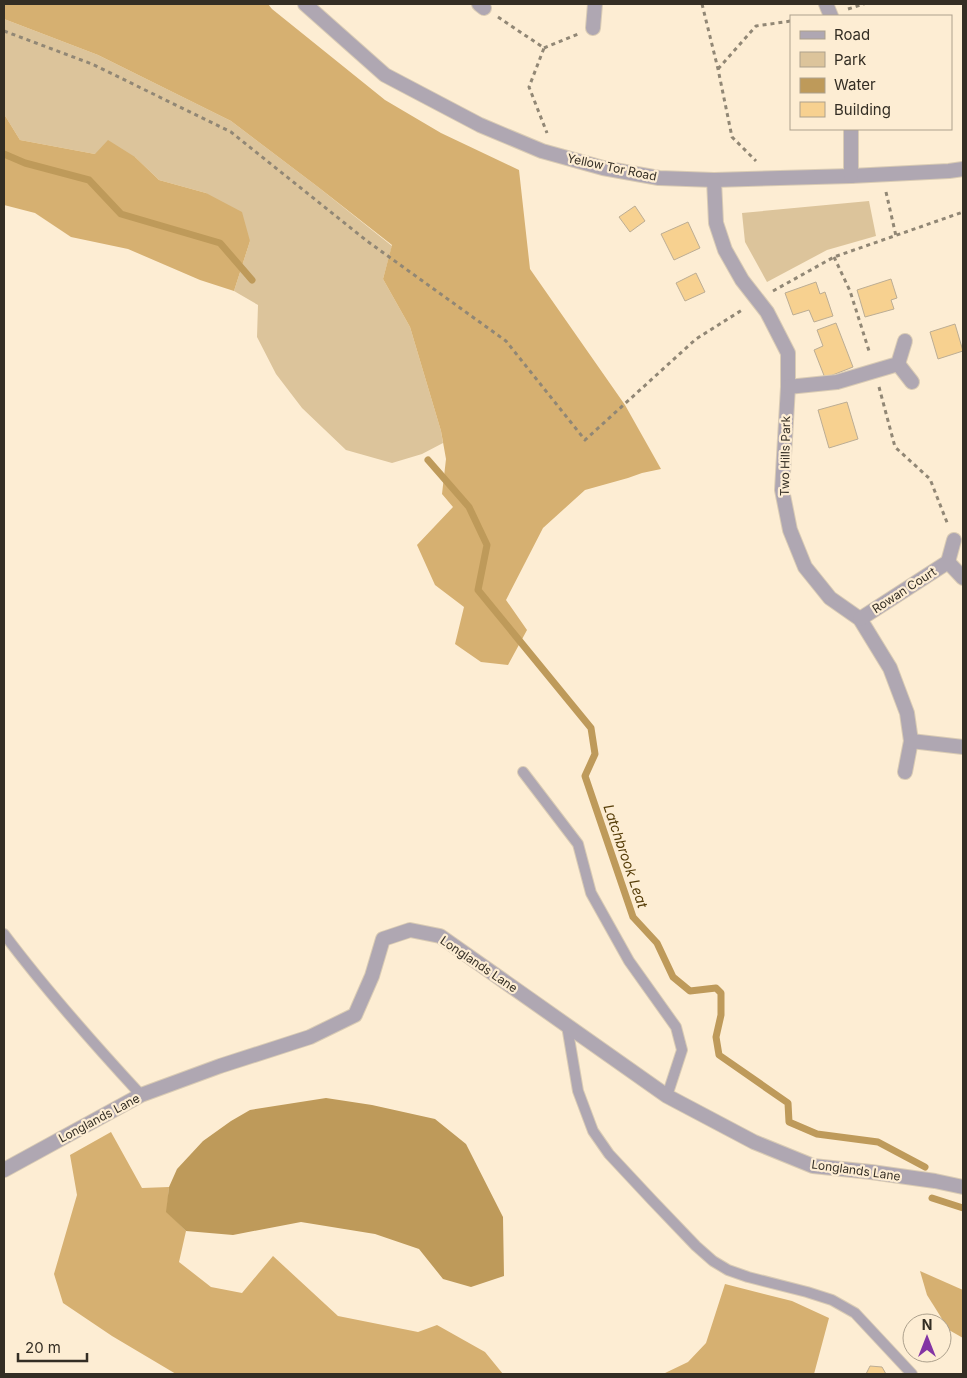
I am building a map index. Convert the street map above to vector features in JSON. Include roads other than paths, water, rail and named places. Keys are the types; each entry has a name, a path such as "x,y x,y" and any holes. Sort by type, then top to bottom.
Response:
{"street":[{"name":"Yellow Tor Road","path":"305,4 385,75 480,126 542,151 603,168 659,178 714,180 882,175 963,169"},
{"path":"593,28 595,4"},
{"path":"851,130 851,176"},
{"name":"Two Hills Park","path":"714,180 716,223 725,250 742,280 767,312 788,353 782,490 790,530 806,567 830,598 860,619 890,668 907,713 911,741 905,772"},
{"path":"898,364 905,342"},
{"path":"788,387 837,382 898,364"},
{"path":"898,364 912,382"},
{"name":"Rowan Court","path":"860,619 948,562 954,540"},
{"name":"Rowan Court","path":"948,562 963,578"},
{"path":"911,741 963,747"},
{"name":"Longlands Lane","path":"4,1170 141,1096 220,1066 310,1037 355,1015 372,976 382,940 410,930 440,936 667,1096 754,1142 812,1166 871,1172 963,1187"}],"lane":[{"path":"522,772 578,844 591,893 629,961 676,1027 682,1050 667,1096"},
{"path":"4,934 29,968 141,1096"},
{"path":"567,1026 578,1091 593,1131 609,1154 650,1200 696,1246 713,1261 728,1270 748,1278 832,1300 855,1313 912,1374"}],"water":[{"path":"326,1098 372,1105 435,1119 466,1144 503,1217 504,1276 471,1287 443,1279 419,1249 375,1234 301,1222 233,1235 186,1231 166,1212 169,1187 177,1169 203,1141 231,1121 250,1110"}],"waterway":[{"name":"Latchbrook Leat","path":"4,154 25,163 89,180 121,214 220,243 252,280"},
{"name":"Latchbrook Leat","path":"428,460 469,507 487,545 478,590 591,728 595,754 585,776 633,917 657,943 673,977 690,991 716,988 721,993 721,1015 716,1037 719,1055 788,1103 789,1122 817,1134 878,1142 925,1167"},
{"name":"Latchbrook Leat","path":"932,1198 963,1208"}]}
